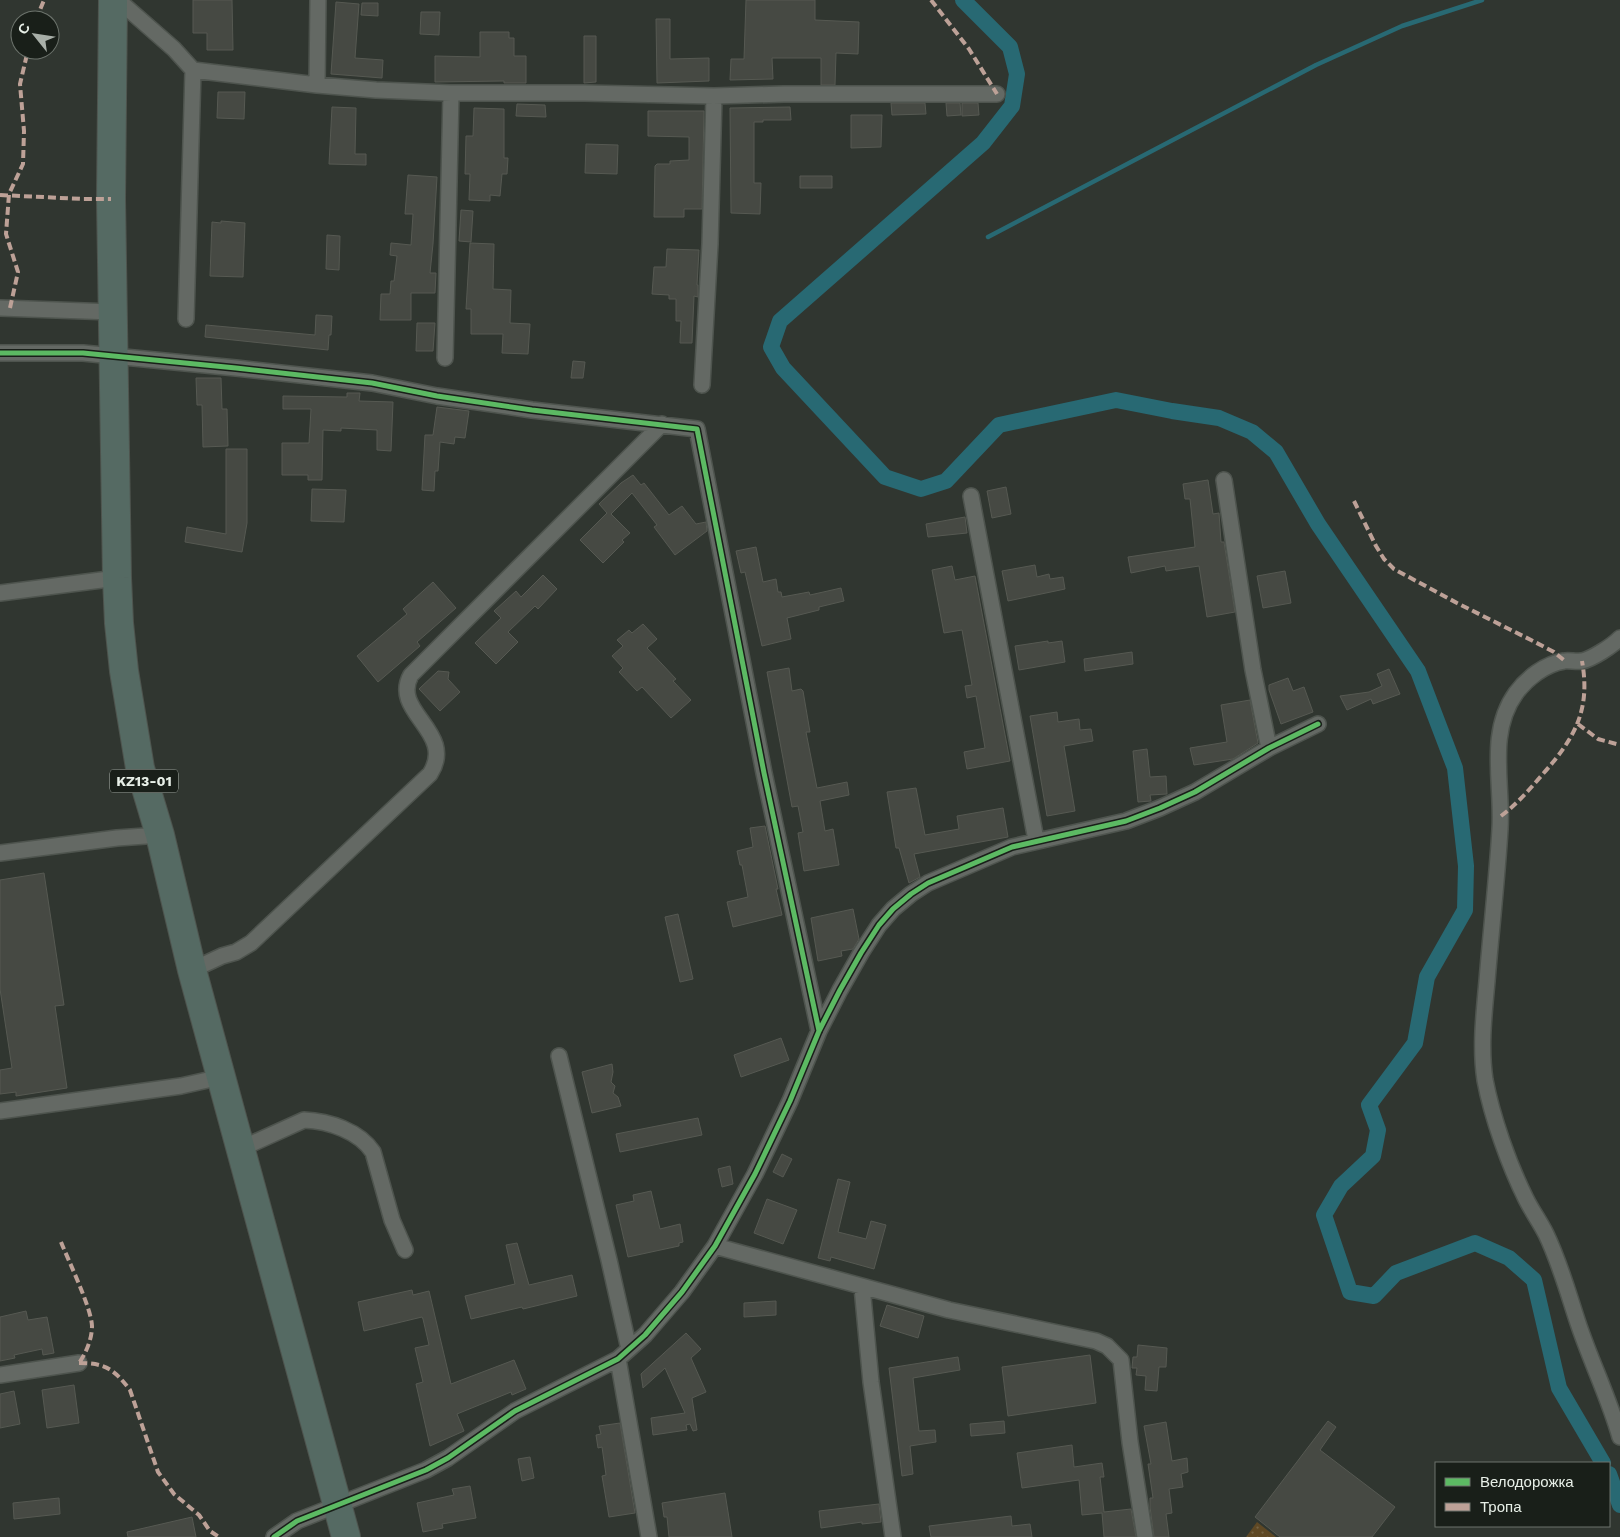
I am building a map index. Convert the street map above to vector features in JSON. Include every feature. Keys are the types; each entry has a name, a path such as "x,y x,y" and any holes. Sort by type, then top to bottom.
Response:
{"highway":[{"name":"KZ13-01","path":"113,0 111,199 117,578 119,623 131,714 140,768 160,835 192,970 346,1537"}],"street":[{"path":"118,0 174,49 193,70 317,85 451,93 584,93 714,96 784,94 997,94"},
{"path":"317,85 318,0"},
{"path":"186,319 193,70"},
{"path":"445,358 451,93"},
{"path":"702,385 710,244 714,96"},
{"path":"0,308 113,312"},
{"path":"0,353 83,353 372,383 437,396 513,407 697,429 768,792 819,1031"},
{"path":"192,970 222,956 236,952 251,942 430,774 437,760 437,750 432,738 407,697 406,684 411,675 662,424"},
{"path":"1224,480 1253,670 1269,748"},
{"path":"971,496 1036,840"},
{"path":"0,593 117,578"},
{"path":"1620,638 1614,644 1582,661 1565,660 1552,664 1525,682 1509,704 1504,719 1498,755 1501,816 1482,1040 1485,1080 1496,1122 1526,1198 1546,1234 1564,1278 1578,1324 1614,1416 1620,1437"},
{"path":"274,1537 297,1521 426,1470 448,1458 515,1411 618,1359 645,1335 682,1292 715,1246 766,1150 790,1101 819,1031 861,953 879,925 893,909 911,894 928,883 989,856 1036,840 1126,821 1160,808 1195,792 1269,748 1318,724"},
{"path":"0,853 117,838 160,835"},
{"path":"559,1056 610,1260 629,1349"},
{"path":"0,1111 181,1086 221,1077"},
{"path":"240,1149 304,1120 315,1120 355,1134 368,1144 373,1152 392,1220 405,1250"},
{"path":"715,1246 948,1310 1096,1341 1114,1352 1121,1360 1130,1442 1145,1537"},
{"path":"862,1287 871,1382 893,1537"},
{"path":"618,1359 649,1537"},
{"path":"0,1375 79,1363"}],"shaded area":[{"path":"1257,1522 1276,1537 1246,1537"}],"building":[{"path":"193,0 232,0 233,50 207,50 207,33 193,33"},
{"path":"746,0 815,0 815,20 859,22 858,54 836,53 835,85 821,85 821,58 772,58 773,79 730,80 731,59 744,59"},
{"path":"336,2 359,4 355,58 383,60 382,78 331,74"},
{"path":"362,3 378,3 378,16 361,15"},
{"path":"421,12 440,12 439,35 420,34"},
{"path":"656,19 670,19 670,59 709,58 709,81 657,83"},
{"path":"480,32 509,32 509,38 514,38 514,56 526,56 526,83 504,83 504,81 435,82 435,56 480,57"},
{"path":"584,36 596,36 596,82 584,83"},
{"path":"218,92 245,92 244,119 217,118"},
{"path":"891,103 925,103 926,114 892,115"},
{"path":"946,103 960,103 961,115 947,116"},
{"path":"962,103 978,103 979,115 962,116"},
{"path":"517,104 545,105 546,117 516,116"},
{"path":"332,107 356,108 355,154 366,154 366,165 329,164"},
{"path":"790,107 791,120 763,120 763,122 754,122 754,183 761,183 760,214 731,213 730,108"},
{"path":"474,108 504,109 504,158 508,158 507,174 502,174 500,196 490,195 490,201 469,200 470,174 465,174 466,136 473,136"},
{"path":"648,111 704,111 702,209 684,209 684,217 654,217 655,166 657,164 670,164 670,161 689,160 689,137 648,136"},
{"path":"851,115 882,115 881,147 851,148"},
{"path":"586,144 618,145 617,174 585,173"},
{"path":"408,175 437,177 430,273 436,273 435,293 411,293 411,320 380,320 381,294 390,294 391,281 394,281 397,256 390,255 391,243 411,245 413,214 405,214"},
{"path":"800,176 832,176 832,188 800,188"},
{"path":"461,210 473,211 471,242 459,241"},
{"path":"221,221 245,223 243,277 210,276 212,222 221,223"},
{"path":"327,235 340,236 339,270 326,269"},
{"path":"470,243 494,244 493,289 511,290 510,323 530,324 528,354 502,353 503,334 471,334 471,309 466,309"},
{"path":"667,249 699,250 698,297 694,296 692,343 680,343 681,321 676,321 676,299 669,299 669,295 652,294 654,267 666,267"},
{"path":"316,315 332,316 328,350 205,337 206,325 315,335"},
{"path":"417,323 435,323 433,351 416,351"},
{"path":"573,361 585,362 583,378 571,378"},
{"path":"196,378 221,378 222,409 227,409 228,446 203,447 202,405 197,405"},
{"path":"347,393 360,393 359,401 393,402 391,451 377,450 377,430 341,428 341,431 323,430 322,480 308,480 308,475 282,475 282,443 309,443 311,409 283,409 283,396 347,397"},
{"path":"437,407 469,411 465,438 455,437 454,444 440,442 438,471 435,471 434,491 422,490 425,435 433,435"},
{"path":"226,449 247,449 247,523 242,552 185,542 187,527 226,534"},
{"path":"633,475 641,485 644,483 669,515 682,506 696,524 706,522 707,531 675,555 654,527 657,525 632,493 611,514 630,533 622,540 624,542 603,563 580,540 607,513 599,504 621,483"},
{"path":"1208,480 1213,514 1219,513 1221,542 1224,542 1235,612 1207,617 1199,566 1166,571 1165,566 1131,573 1128,557 1195,547 1190,499 1185,499 1183,484"},
{"path":"1006,487 1011,514 992,518 987,491"},
{"path":"312,489 346,490 344,522 311,521"},
{"path":"965,517 967,533 928,537 926,524"},
{"path":"756,547 763,582 776,579 778,592 781,592 782,597 809,592 810,595 841,588 844,601 787,618 791,639 762,646 745,572 741,573 736,551"},
{"path":"1035,565 1037,577 1049,574 1050,579 1063,577 1065,589 1008,601 1002,571"},
{"path":"952,566 955,580 975,576 1010,761 967,769 964,752 985,748 976,696 967,698 965,686 972,685 962,630 944,633 932,570"},
{"path":"1285,571 1291,603 1263,608 1257,576"},
{"path":"543,575 557,589 538,609 535,606 508,632 518,642 496,664 475,643 501,618 494,611 516,591 521,597"},
{"path":"433,582 456,608 417,642 420,646 378,682 357,656 407,614 403,609"},
{"path":"643,624 657,639 647,648 676,679 673,681 691,700 671,718 642,687 637,691 619,672 623,668 612,656 623,646 617,640 629,630 632,633"},
{"path":"1048,641 1048,643 1062,641 1065,662 1019,670 1015,646"},
{"path":"1132,652 1133,664 1085,671 1084,659"},
{"path":"789,668 792,691 801,689 803,691 810,732 806,732 817,788 847,782 849,795 820,801 825,831 833,829 839,865 804,871 798,833 803,832 798,806 792,807 767,672"},
{"path":"1389,669 1400,694 1373,704 1371,699 1347,710 1340,696 1369,692 1382,686 1377,674"},
{"path":"438,671 449,672 448,679 460,692 440,711 419,689"},
{"path":"1288,678 1293,691 1304,687 1313,712 1281,724 1269,685"},
{"path":"1250,700 1258,743 1233,759 1194,765 1190,748 1227,742 1221,705"},
{"path":"1057,712 1058,722 1079,719 1080,730 1091,729 1093,741 1064,746 1075,811 1047,816 1030,716"},
{"path":"1147,749 1150,777 1166,776 1167,794 1150,795 1151,801 1138,802 1133,751"},
{"path":"916,788 925,835 959,829 957,816 1003,808 1008,837 914,854 920,877 909,883 899,848 896,848 887,792"},
{"path":"765,826 782,915 733,927 727,902 748,897 742,865 740,865 737,851 753,847 750,828"},
{"path":"44,873 64,1005 55,1006 67,1088 16,1096 16,1092 0,1094 0,1070 12,1068 0,989 0,880"},
{"path":"853,909 859,939 853,949 841,951 842,956 818,961 811,918"},
{"path":"678,914 693,979 680,982 665,917"},
{"path":"781,1038 789,1060 741,1077 734,1055"},
{"path":"612,1064 611,1082 615,1086 613,1093 618,1097 621,1106 592,1113 582,1072"},
{"path":"698,1118 702,1135 620,1152 616,1134"},
{"path":"782,1154 792,1159 783,1177 773,1172"},
{"path":"730,1166 733,1184 722,1187 718,1169"},
{"path":"838,1179 850,1182 838,1232 866,1239 871,1221 886,1225 874,1269 831,1257 830,1261 818,1258"},
{"path":"651,1191 660,1229 680,1224 683,1242 679,1243 679,1246 628,1257 616,1205 634,1201 633,1195"},
{"path":"767,1199 797,1210 783,1244 754,1233"},
{"path":"517,1243 529,1285 572,1275 577,1296 471,1319 465,1296 515,1284 506,1245"},
{"path":"412,1290 413,1295 429,1291 451,1384 514,1360 526,1389 512,1395 511,1392 457,1414 464,1431 430,1446 416,1384 423,1382 415,1348 429,1345 422,1317 364,1331 358,1302"},
{"path":"776,1301 776,1315 744,1317 744,1303"},
{"path":"887,1305 924,1316 918,1338 880,1326"},
{"path":"26,1311 28,1320 47,1317 54,1353 43,1355 42,1349 14,1355 15,1358 0,1361 0,1317"},
{"path":"686,1333 701,1349 691,1358 706,1392 692,1398 697,1430 693,1431 690,1424 686,1425 687,1430 653,1435 651,1418 685,1413 665,1368 643,1388 641,1374"},
{"path":"1138,1345 1167,1348 1166,1367 1159,1367 1157,1391 1145,1390 1146,1376 1136,1375 1137,1368 1132,1368 1133,1357 1137,1357"},
{"path":"1090,1355 1096,1403 1008,1416 1002,1367"},
{"path":"958,1357 960,1370 913,1378 919,1431 935,1430 936,1442 910,1446 913,1474 902,1476 889,1368"},
{"path":"74,1385 79,1423 47,1428 42,1390"},
{"path":"14,1391 20,1424 0,1428 0,1394"},
{"path":"1004,1421 1005,1433 971,1436 970,1424"},
{"path":"1328,1421 1336,1427 1320,1450 1395,1507 1372,1537 1280,1537 1255,1517"},
{"path":"1166,1422 1172,1461 1187,1458 1188,1472 1181,1474 1183,1487 1169,1489 1172,1513 1166,1514 1169,1537 1154,1537 1150,1507 1150,1498 1153,1498 1148,1464 1151,1464 1144,1426"},
{"path":"620,1423 635,1513 609,1517 602,1476 606,1475 602,1447 598,1448 596,1435 601,1434 599,1426"},
{"path":"1072,1445 1074,1467 1102,1463 1104,1477 1100,1477 1104,1512 1131,1509 1136,1537 1104,1537 1102,1513 1082,1515 1079,1480 1022,1488 1017,1453"},
{"path":"530,1457 534,1478 522,1481 518,1459"},
{"path":"470,1486 476,1518 442,1524 443,1528 423,1532 417,1503 454,1495 452,1489"},
{"path":"725,1493 732,1537 669,1537 667,1517 664,1517 662,1503"},
{"path":"59,1498 60,1514 14,1519 13,1503"},
{"path":"879,1504 881,1522 862,1524 862,1522 821,1528 819,1511"},
{"path":"1011,1516 1012,1526 1030,1524 1032,1537 931,1537 929,1526"},
{"path":"192,1517 196,1537 128,1537 127,1532"}],"waterway":[{"path":"963,0 1010,47 1017,74 1012,106 983,143 780,321 771,347 783,368 885,477 921,489 946,481 999,425 1116,400 1219,418 1252,432 1276,452 1318,524 1418,671 1455,768 1466,866 1465,910 1427,977 1415,1043 1369,1105 1378,1130 1373,1156 1341,1186 1324,1215 1350,1292 1374,1296 1396,1273 1475,1243 1509,1258 1534,1280 1559,1388 1602,1462"},
{"path":"988,237 1316,65 1402,26 1482,0"},
{"path":"1610,1477 1620,1505"}],"marked path":[{"path":"40,10 44,0"},
{"path":"931,0 969,49 997,94"},
{"path":"10,308 18,272 6,234 9,194 23,164 24,131 20,84 26,60"},
{"path":"0,195 111,199"},
{"path":"1354,501 1376,546 1384,559 1394,569 1554,652 1565,661"},
{"path":"1501,816 1518,802 1553,762 1571,736 1582,710 1584,695 1582,661"},
{"path":"1578,724 1598,739 1620,745"},
{"path":"61,1242 84,1296 91,1318 91,1336 79,1363"},
{"path":"79,1363 96,1364 114,1372 130,1390 158,1472 174,1494 199,1515 210,1531 219,1537"}],"cycle path":[{"path":"0,353 83,353 236,368 372,383 437,396 532,410 697,429 764,773 819,1031"},
{"path":"274,1537 297,1521 426,1470 448,1458 515,1411 618,1359 645,1335 682,1292 715,1246 755,1174 790,1101 819,1031 840,990 879,925 893,909 911,894 928,883 1012,847 1126,821 1160,808 1195,792 1269,748 1318,724"}]}
